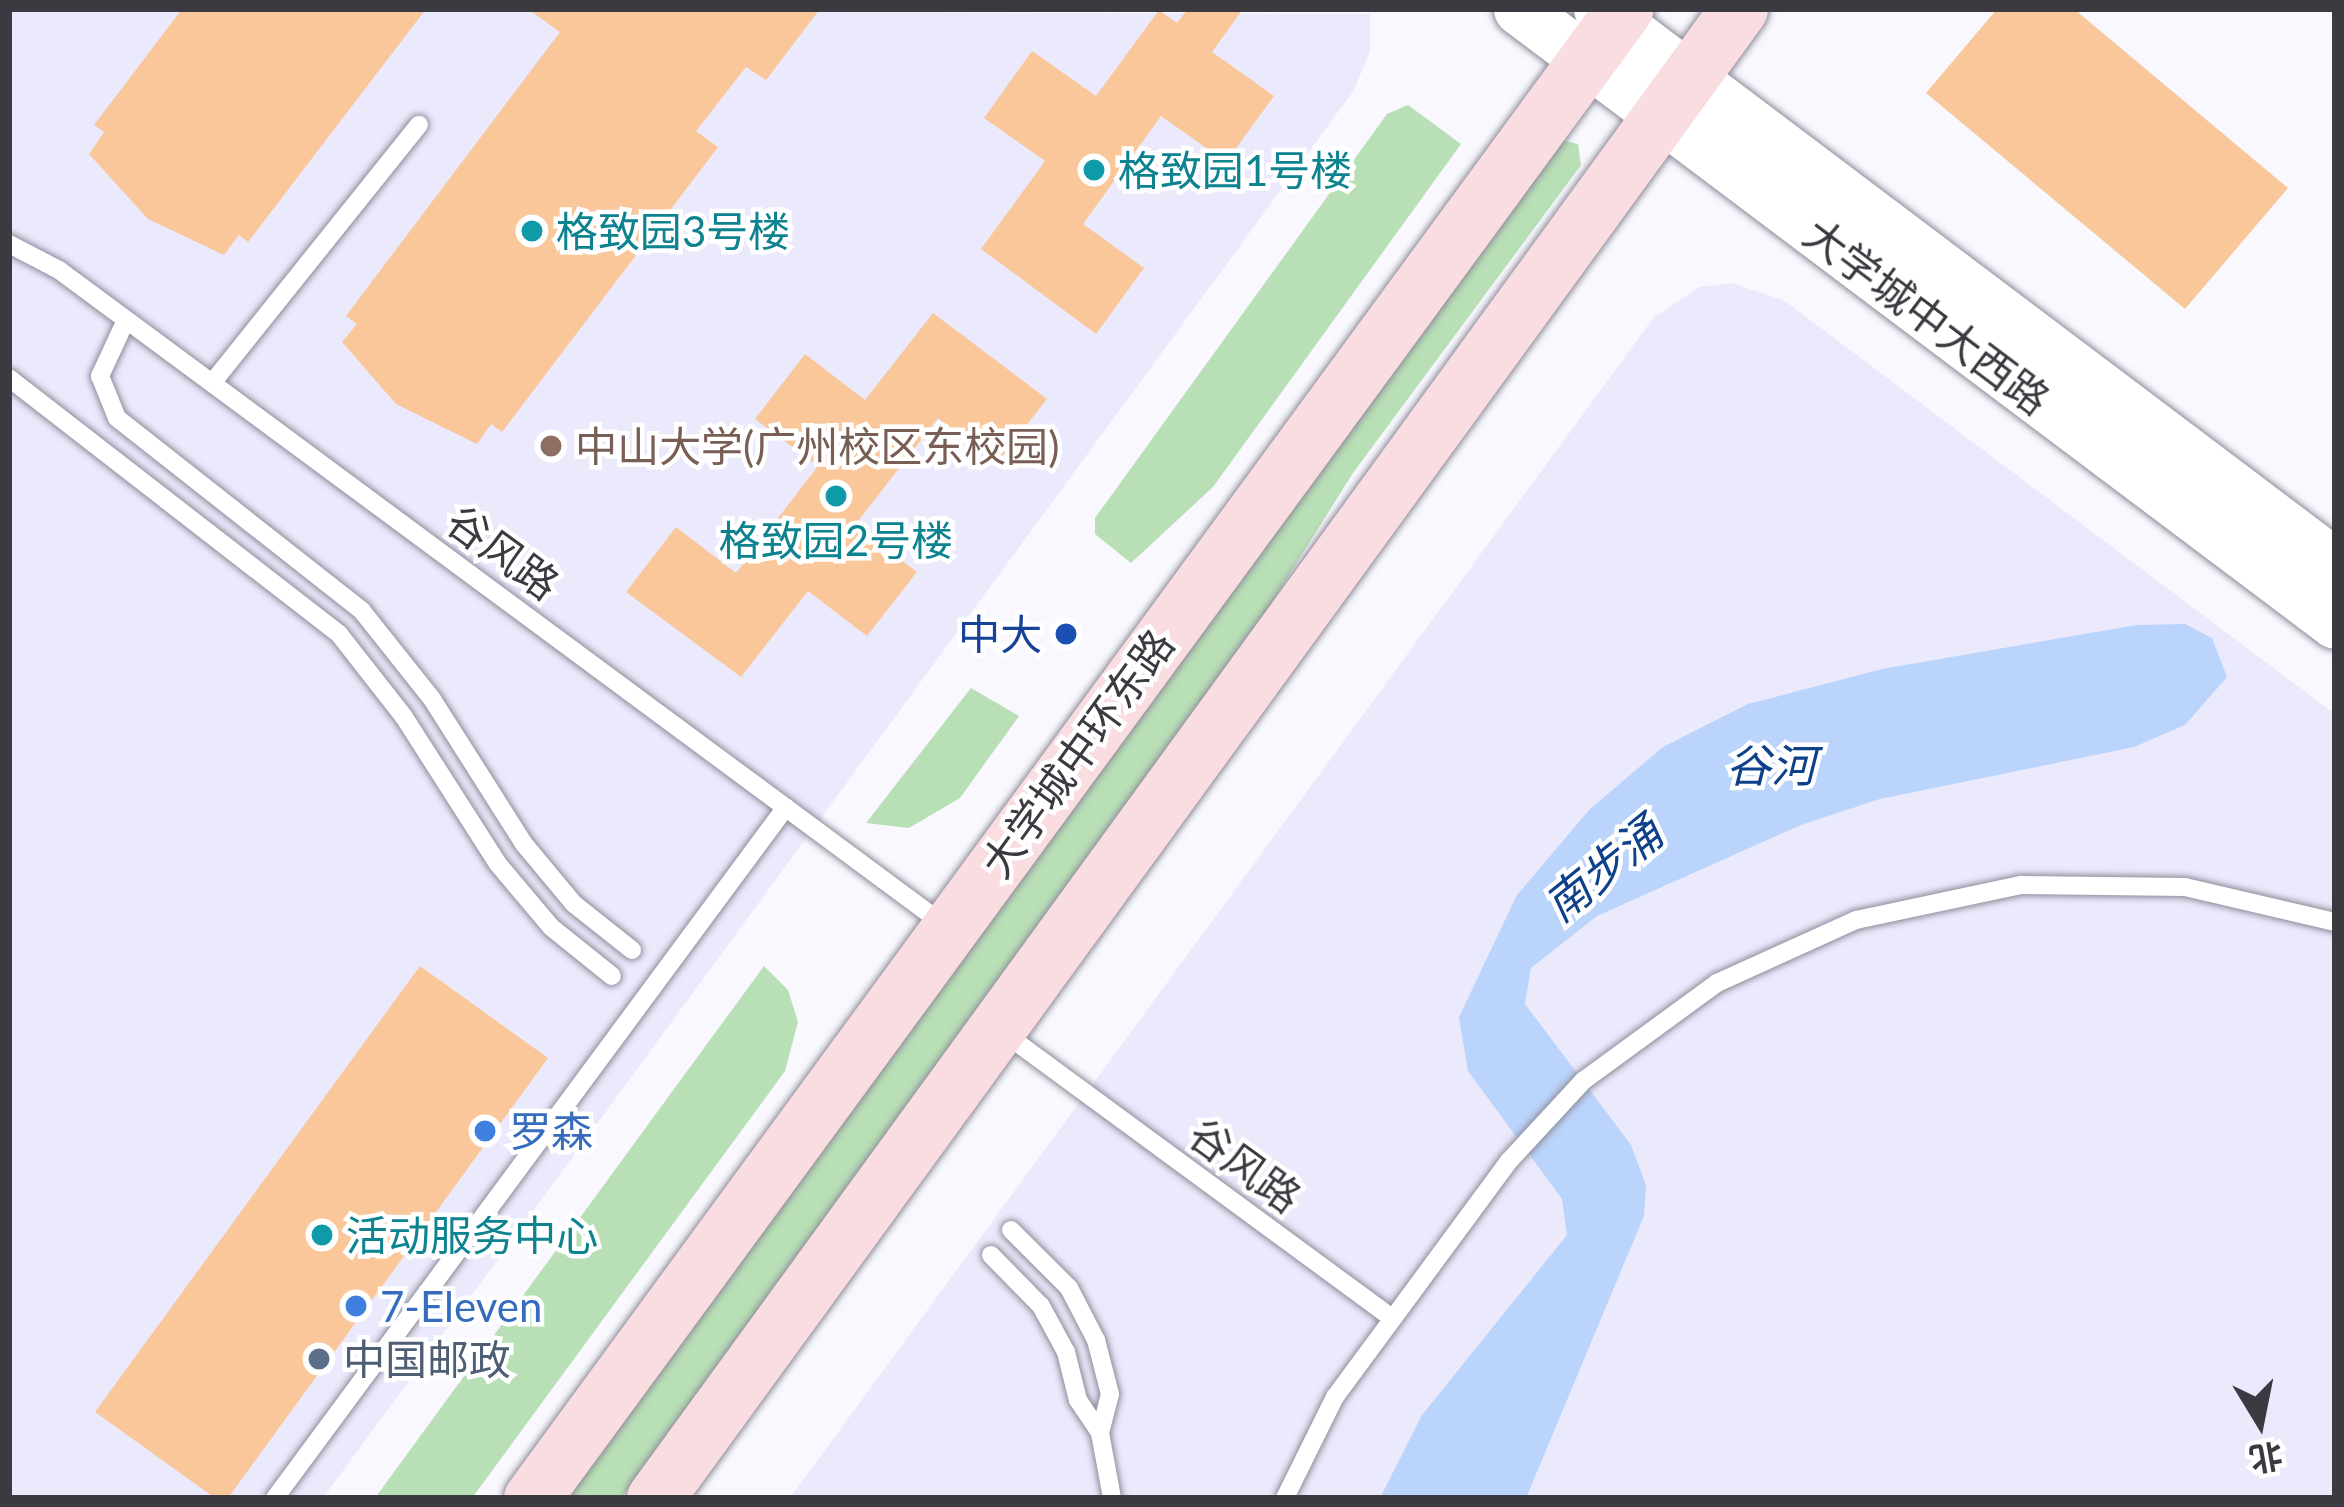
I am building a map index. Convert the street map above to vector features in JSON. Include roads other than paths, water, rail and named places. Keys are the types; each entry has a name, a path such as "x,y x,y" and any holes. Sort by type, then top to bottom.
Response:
{"main road":[{"name":"大学城中大西路","path":"1519,9 1606,25 1677,97 2335,623"},
{"path":"655,1498 1739,9"},
{"name":"大学城中环东路","path":"532,1498 1606,25"},
{"name":"大学城中大西路","path":"1677,97 2335,564"}],"lane":[{"path":"212,383 419,125"},
{"name":"谷风路","path":"9,244 126,320 949,928"},
{"path":"126,320 100,376 116,418 362,611 432,699 524,844 574,904 632,950"},
{"path":"9,378 339,634 404,717 498,864 551,927 612,976"},
{"path":"275,1498 786,807"},
{"path":"1285,1498 1315,1427 1509,1161 1582,1082 1718,982 1856,920 1947,896 2105,880 2239,896 2335,922"},
{"name":"谷风路","path":"998,1029 1392,1318"},
{"path":"1011,1229 1069,1288 1096,1340 1110,1394 1100,1433"},
{"path":"991,1255 1041,1306 1066,1352 1078,1400 1100,1433 1112,1498"}],"water":[{"name":"谷河","path":"2185,624 2212,638 2227,677 2185,725 2134,747 1880,799 1801,825 1597,916 1531,968 1525,1004 1631,1145 1646,1185 1644,1216 1526,1498 1380,1498 1422,1415 1567,1235 1562,1199 1468,1071 1459,1017 1517,895 1590,809 1663,747 1748,704 1882,669 2137,625"}],"place":[{"name":"格致园1号楼","path":"1094,170"},
{"name":"格致园3号楼","path":"532,231"},
{"name":"中山大学(广州校区东校园)","path":"551,446"},
{"name":"格致园2号楼","path":"836,496"},
{"name":"中大","path":"1066,634"},
{"name":"罗森","path":"485,1131"},
{"name":"活动服务中心","path":"322,1235"},
{"name":"7-Eleven","path":"356,1306"},
{"name":"中国邮政","path":"319,1359"}],"water label":[{"name":"南步涌","path":"1603,869"}]}
